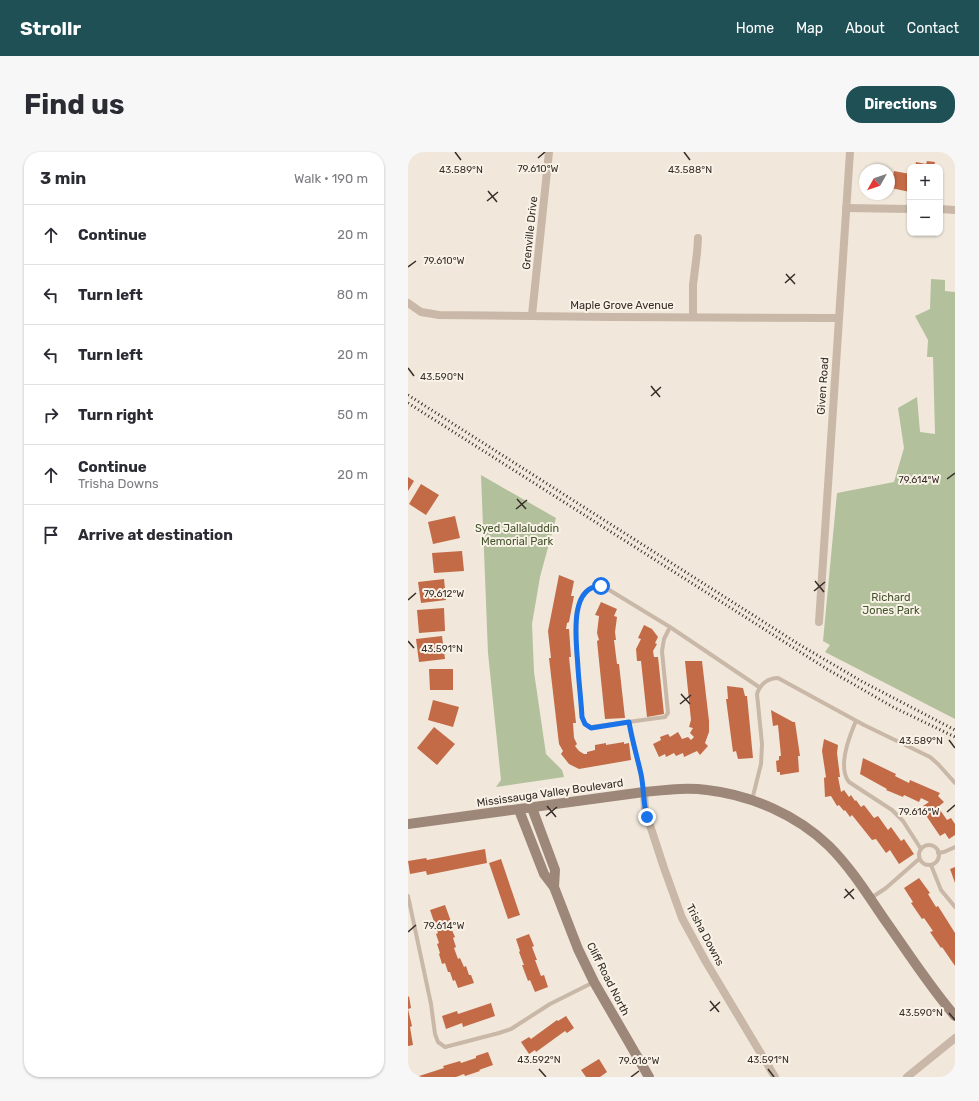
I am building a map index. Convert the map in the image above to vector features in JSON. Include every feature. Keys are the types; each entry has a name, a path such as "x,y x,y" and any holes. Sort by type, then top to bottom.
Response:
{"street":[{"name":"Grenville Drive","path":"532,315 549,152"},
{"name":"Given Road","path":"819,622 850,152"},
{"path":"846,208 907,209"},
{"path":"943,209 955,210"},
{"path":"694,317 693,285 698,238"},
{"name":"Maple Grove Avenue","path":"408,303 421,312 439,315 838,318"},
{"name":"Mississauga Valley Boulevard","path":"408,824 644,792 681,789 706,790 734,794 752,800 776,810 806,827 828,846 852,871 928,981 955,1016"},
{"name":"Trisha Downs","path":"644,792 647,817 682,918 706,962 775,1077"},
{"name":"Cliff Road North","path":"532,808 555,870 554,887"},
{"name":"Cliff Road North","path":"519,810 544,874 554,887 578,949 594,982 649,1077"},
{"path":"907,1077 955,1038"}],"lane":[{"path":"670,627 664,639 662,651 668,713 665,717 591,728 585,724 582,717 575,627 582,596 587,590 595,586 601,586 670,627 759,687"},
{"path":"752,800 761,764 762,744 757,694 759,687 772,678 778,678 856,721 930,757 955,783"},
{"path":"856,721 848,740 845,758 845,778 892,810 903,821 921,849"},
{"path":"629,722 631,738 641,774 644,792"},
{"path":"927,845 933,846 938,850 938,853 939,856 936,862 931,865 924,865 918,854 921,849 927,845"},
{"path":"938,853 955,847"},
{"path":"871,899 920,859"},
{"path":"931,865 941,890 955,907"},
{"path":"408,896 431,1004 435,1034 438,1042 444,1046 511,1029 550,1004 594,982"}],"green space":[{"name":"Richard Jones Park","path":"931,279 945,280 945,291 955,292 955,719 825,652 830,645 823,641 837,493 894,482 904,448 898,408 917,397 920,432 935,434 933,357 927,357 928,340 915,316 930,309"},
{"name":"Syed Jallaluddin Memorial Park","path":"481,475 556,518 540,577 532,624 534,672 546,754 562,770 564,777 496,787 501,780 488,653"}],"building":[{"path":"927,161 935,162 935,164 926,164"},
{"path":"916,162 926,164 916,164"},
{"path":"895,171 907,173 907,191 895,189"},
{"path":"408,477 414,481 408,491"},
{"path":"421,484 439,495 426,515 409,504"},
{"path":"455,516 460,538 433,544 428,522"},
{"path":"462,551 464,571 434,573 432,553"},
{"path":"559,575 574,581 571,596 574,596 569,622 567,623 566,629 569,629 571,657 569,657 576,723 573,723 574,738 577,744 575,746 579,751 587,754 587,752 595,750 595,745 606,743 606,745 624,742 624,744 629,743 631,760 579,769 569,764 561,754 563,751 559,744 549,658 551,658 548,631"},
{"path":"444,579 446,600 421,603 418,582"},
{"path":"601,602 617,609 614,616 617,617 615,632 616,640 614,640 617,664 619,664 625,718 605,719 597,641 599,640 597,633 599,616 595,615"},
{"path":"444,608 445,631 419,633 417,610"},
{"path":"644,625 652,629 658,637 655,643 657,644 653,651 654,657 658,657 664,714 647,717 641,661 637,661 636,649 641,639 638,638"},
{"path":"442,636 445,659 419,662 416,639"},
{"path":"685,661 702,661 709,721 709,732 705,743 708,746 700,755 697,751 684,757 683,753 676,756 674,753 666,757 665,754 659,757 653,744 661,740 660,737 668,734 670,737 678,732 682,739 688,737 691,740 694,737 690,733 693,728 689,727 691,720"},
{"path":"429,669 453,669 453,690 430,690"},
{"path":"727,686 743,688 745,696 747,696 753,758 738,759 736,751 733,752 726,699 728,699"},
{"path":"433,700 459,707 453,727 428,720"},
{"path":"771,710 795,722 800,756 798,756 799,772 780,775 780,772 777,772 776,761 779,760 779,756 781,756 778,725 773,726"},
{"path":"434,727 455,744 437,765 417,748"},
{"path":"824,739 838,745 837,753 840,777 838,777 841,792 844,790 849,797 851,795 861,807 864,805 874,818 878,816 888,830 891,827 901,841 904,839 914,854 899,864 890,850 886,853 876,839 872,840 852,815 850,817 845,810 844,811 839,805 837,806 831,796 825,797 824,778 826,777 822,751"},
{"path":"863,758 896,774 895,776 909,783 910,780 940,793 938,796 944,802 938,807 947,820 951,818 955,824 955,835 949,839 945,833 940,836 925,814 928,812 923,806 929,802 921,798 919,802 904,795 903,797 886,790 887,789 860,774"},
{"path":"485,849 487,863 427,875 426,871 410,874 408,861 426,858 427,860"},
{"path":"501,859 520,915 508,919 489,863"},
{"path":"955,867 955,883 950,869"},
{"path":"919,878 930,893 928,894 936,907 938,906 955,933 955,966 930,932 933,931 924,918 922,919 911,903 913,902 904,888"},
{"path":"445,905 453,927 451,928 455,937 453,938 456,947 454,948 458,959 460,958 464,967 466,966 474,983 458,988 455,980 453,981 450,972 448,972 445,963 442,964 437,944 439,943 436,934 438,933 430,910"},
{"path":"529,934 534,946 532,947 537,960 535,960 541,976 544,975 548,987 535,992 530,980 528,981 522,965 524,965 516,939"},
{"path":"409,996 411,1008 408,1009 408,997"},
{"path":"491,1003 495,1016 463,1027 462,1023 446,1029 442,1016 457,1011 458,1014"},
{"path":"408,1009 412,1026 410,1027 413,1045 408,1046"},
{"path":"566,1016 574,1028 567,1033 565,1031 536,1052 535,1050 529,1054 521,1042 529,1037 531,1039 557,1020 558,1021"},
{"path":"488,1052 493,1065 479,1070 480,1071 465,1076 464,1074 456,1077 416,1077 444,1068 443,1066 460,1061 461,1063 476,1058 476,1056"},
{"path":"599,1059 607,1072 600,1077 586,1077 581,1070"}],"railway":[{"path":"408,395 800,645 863,682 955,730"},
{"path":"408,403 827,669 893,707 955,737"}],"route":[{"path":"601,586 595,586 587,590 582,596 575,627 582,717 585,724 591,728 629,722 631,738 641,774 647,817"}]}
